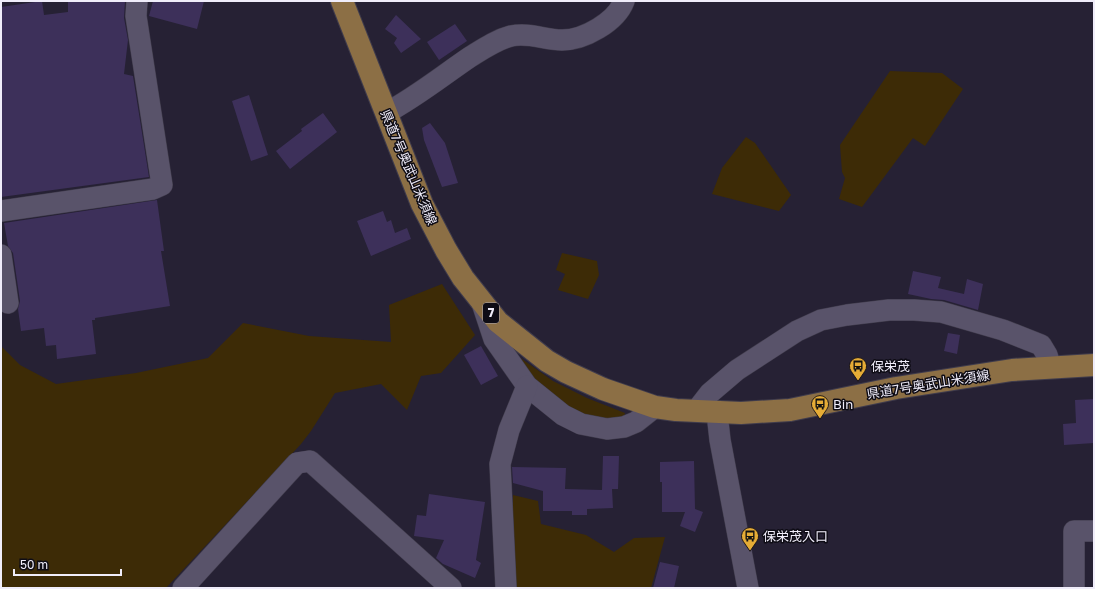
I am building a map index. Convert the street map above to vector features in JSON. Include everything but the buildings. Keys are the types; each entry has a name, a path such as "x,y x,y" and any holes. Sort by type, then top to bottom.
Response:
{"main road":[{"name":"県道7号奥武山米須線","path":"342,1 422,204 459,272 498,322 547,361 566,372 602,389 655,407 717,413 752,413 790,410 896,388 1012,370 1094,365"}],"street":[{"path":"1,211 153,189 162,185 136,16 137,1"},
{"path":"386,113 406,103 452,69 487,46 511,36 532,35 548,39 563,40 584,36 604,26 614,16 624,1"},
{"path":"1,254 8,303"},
{"path":"482,303 494,339 527,386 563,415 581,424 607,429 624,427 636,422 655,407"},
{"path":"696,411 710,393 737,370 797,331 821,320 889,310 941,312 1003,330 1041,345 1047,355 1051,367"},
{"path":"506,588 500,464 509,430 527,386"},
{"path":"717,413 720,440 748,588"},
{"path":"183,588 297,463 310,461 451,588"},
{"path":"1074,588 1074,531 1094,531"}],"shaded area":[{"path":"890,71 942,73 963,89 925,146 913,138 862,207 839,199 845,178 842,172 840,145"},
{"path":"746,137 755,143 791,195 779,211 712,194 722,168"},
{"path":"562,253 597,261 599,275 588,299 558,290 565,274 556,270"},
{"path":"442,284 475,335 441,373 421,376 407,410 381,384 335,393 301,444 166,588 1,588 1,346 20,365 56,384 136,373 208,358 243,323 309,336 391,342 389,305"},
{"path":"512,352 553,381 587,398 625,413 623,420 592,418 567,407 534,379"},
{"path":"513,495 538,501 541,524 586,535 614,552 634,538 665,537 651,588 513,588"}],"place":[{"name":"保栄茂","path":"858,381"},
{"name":"Bin","path":"820,419"},
{"name":"保栄茂入口","path":"750,551"}]}
